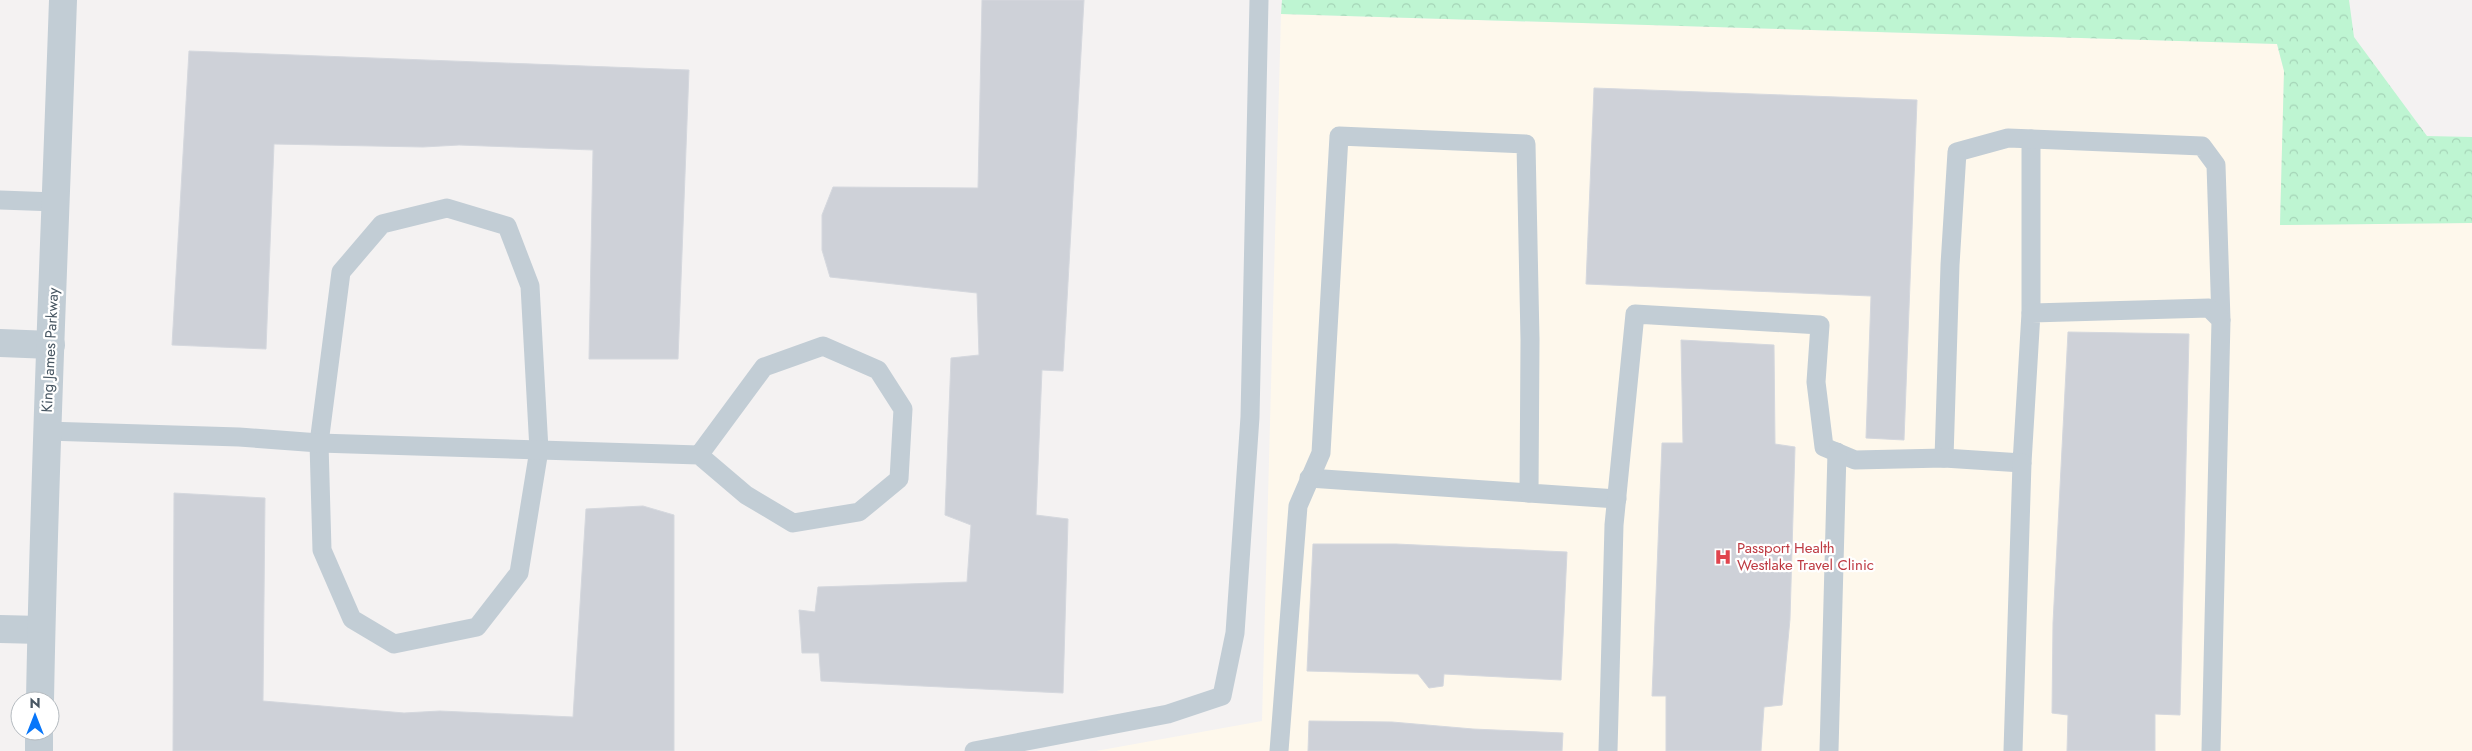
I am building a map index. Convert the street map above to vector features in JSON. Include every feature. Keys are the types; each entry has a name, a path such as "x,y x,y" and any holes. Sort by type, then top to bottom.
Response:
{"street":[{"name":"King James Parkway","path":"40,691 46,431 51,345 62,0"},
{"path":"0,343 51,345"},
{"path":"0,629 41,630"}],"lane":[{"path":"974,751 1168,714 1222,696 1235,633 1250,417 1259,0"},
{"path":"1279,751 1298,506 1321,452 1339,136 1526,144 1530,340 1529,494"},
{"path":"1944,458 1950,264 1957,152 2008,138 2202,146 2216,165 2221,320 2211,751"},
{"path":"2013,751 2022,463 2031,312 2031,139"},
{"path":"0,200 56,202"},
{"path":"447,208 507,226 530,286 539,450 518,573 477,627 394,644 352,619 322,550 318,443 340,272 382,224 447,208"},
{"path":"2031,312 2209,308 2221,320"},
{"path":"1608,751 1617,499 1635,314 1820,325 1816,382 1824,447 1855,460 1944,458 2022,463"},
{"path":"46,431 239,437 318,443 699,455 746,495 792,523 859,512 899,479 903,409 878,370 823,346 764,367 699,455"},
{"path":"1829,751 1836,452"},
{"path":"1309,478 1617,499"}],"shaded area":[{"path":"1281,14 2277,44 2284,71 2280,225 2472,223 2472,751 1096,751 1262,721"}],"green space":[{"path":"1282,0 2349,0 2354,37 2427,136 2472,137 2472,223 2280,225 2284,71 2277,44 1281,14"}],"building":[{"path":"982,0 1084,0 1063,371 1042,370 1036,515 1068,519 1063,693 821,681 819,653 802,653 799,610 815,612 818,587 967,582 971,525 945,515 951,358 979,355 977,293 830,277 822,250 822,215 833,187 978,188"},
{"path":"189,51 689,70 678,359 589,359 593,150 459,145 423,147 274,144 266,349 172,345"},
{"path":"1594,88 1917,100 1904,440 1866,438 1871,296 1586,284"},
{"path":"2068,332 2189,334 2180,715 2155,714 2155,751 2067,751 2068,715 2052,713 2053,623"},
{"path":"1681,340 1774,345 1775,444 1795,447 1790,619 1782,705 1764,707 1761,751 1666,751 1666,696 1652,696 1662,443 1683,443"},
{"path":"174,493 265,498 263,701 404,713 440,711 573,717 586,509 643,506 674,515 674,751 173,751"},
{"path":"1313,544 1396,544 1567,552 1561,680 1444,674 1443,686 1429,688 1418,674 1307,671"},
{"path":"1309,721 1392,722 1473,729 1563,733 1562,751 1308,751"}],"place":[{"name":"Passport Health Westlake Travel Clinic","path":"1723,557"}]}
